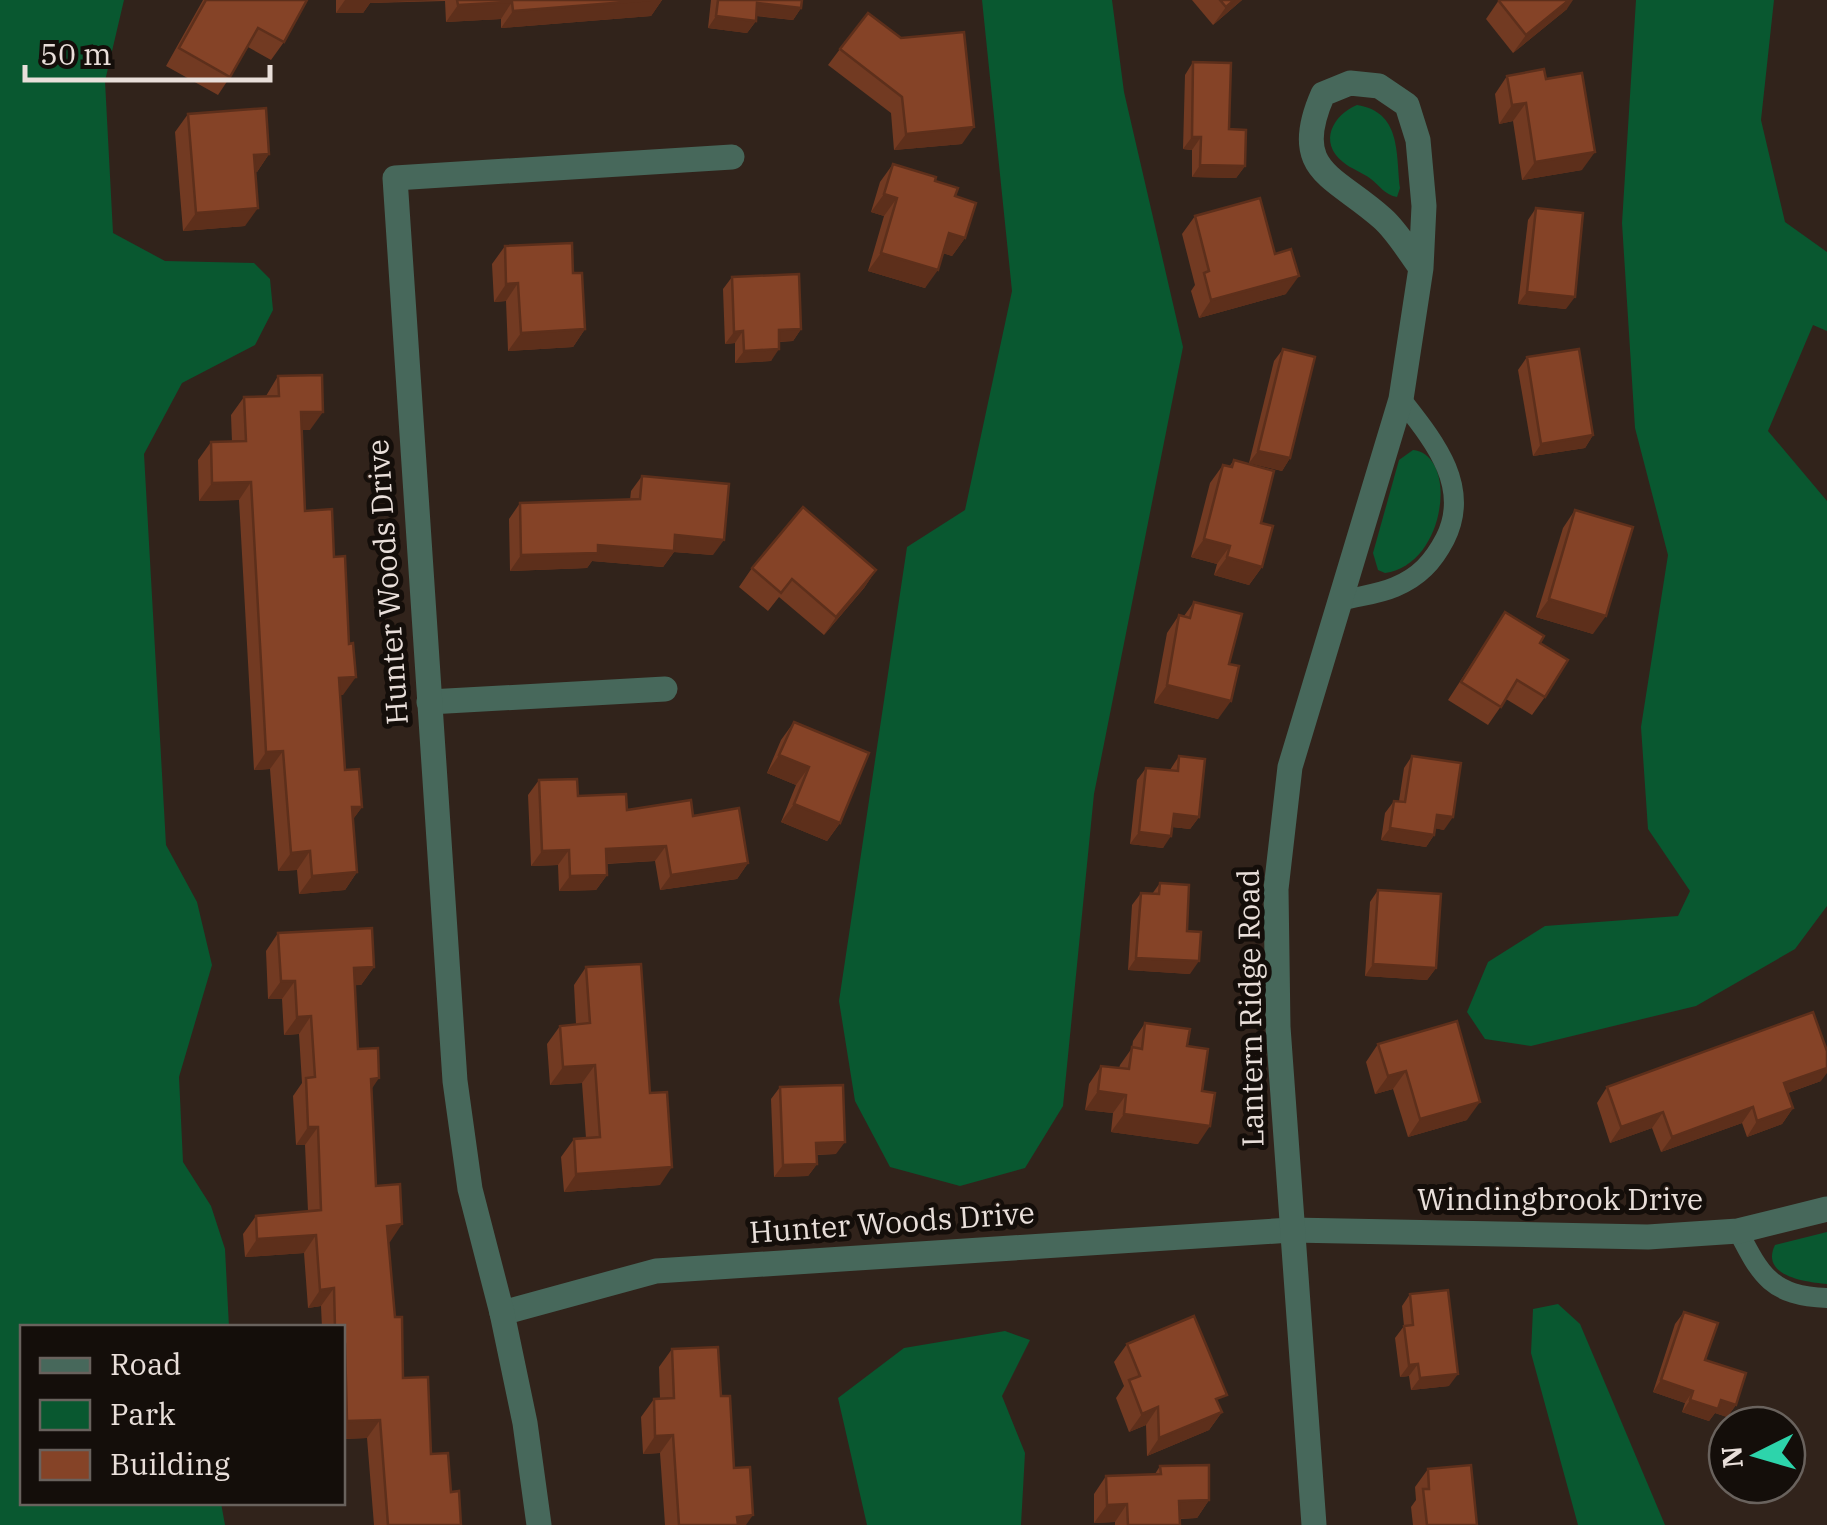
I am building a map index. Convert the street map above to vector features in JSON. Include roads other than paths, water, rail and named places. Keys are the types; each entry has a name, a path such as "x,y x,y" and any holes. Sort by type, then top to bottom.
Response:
{"street":[{"name":"Lantern Ridge Road","path":"1314,1525 1290,1230 1278,1027 1276,889 1290,766 1400,400 1421,268 1424,206 1418,140 1407,105 1379,86 1350,84 1324,94 1311,122 1312,154 1329,179 1384,219 1421,268"},
{"name":"Hunter Woods Drive","path":"539,1525 525,1423 470,1189 455,1082 395,178 732,157"},
{"path":"429,702 665,689"},
{"name":"Windingbrook Drive","path":"1290,1230 1648,1236 1738,1231 1827,1209"},
{"name":"Hunter Woods Drive","path":"502,1313 656,1271 1290,1230"}],"lane":[{"path":"1342,600 1395,587 1432,564 1452,526 1454,483 1435,442 1400,400"},
{"path":"1738,1231 1760,1273 1786,1291 1827,1298"}]}
